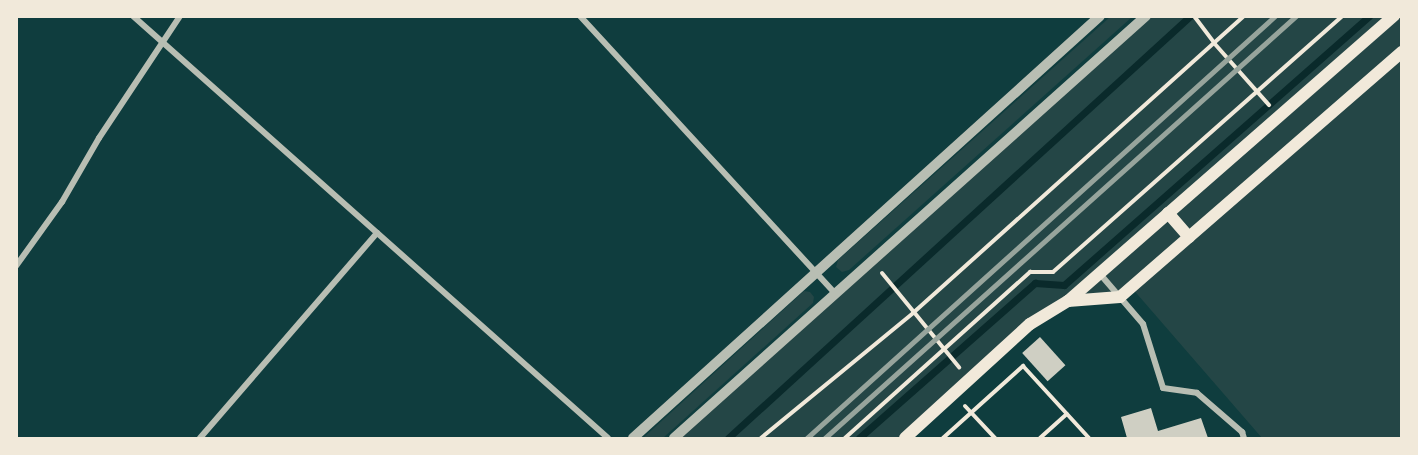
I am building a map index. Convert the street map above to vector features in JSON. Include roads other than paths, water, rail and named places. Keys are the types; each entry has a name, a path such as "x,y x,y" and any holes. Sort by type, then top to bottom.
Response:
{"main road":[{"path":"905,438 1030,324 1068,301 1394,16"},
{"path":"1068,301 1120,297 1401,52"},
{"path":"1168,213 1189,237"}],"street":[{"path":"132,16 608,438"},
{"path":"16,266 62,202 99,138 180,16"},
{"path":"580,16 836,294"},
{"path":"633,438 1100,16"},
{"path":"674,438 1146,16"},
{"path":"200,438 377,232"},
{"path":"1100,273 1143,324 1163,388 1197,393 1242,432 1244,438"}],"waterway":[{"path":"728,438 1190,16"},
{"path":"859,438 1035,283 1064,285 1369,16"}],"railway":[{"path":"807,438 1275,16"},
{"path":"825,438 1296,16"}]}
